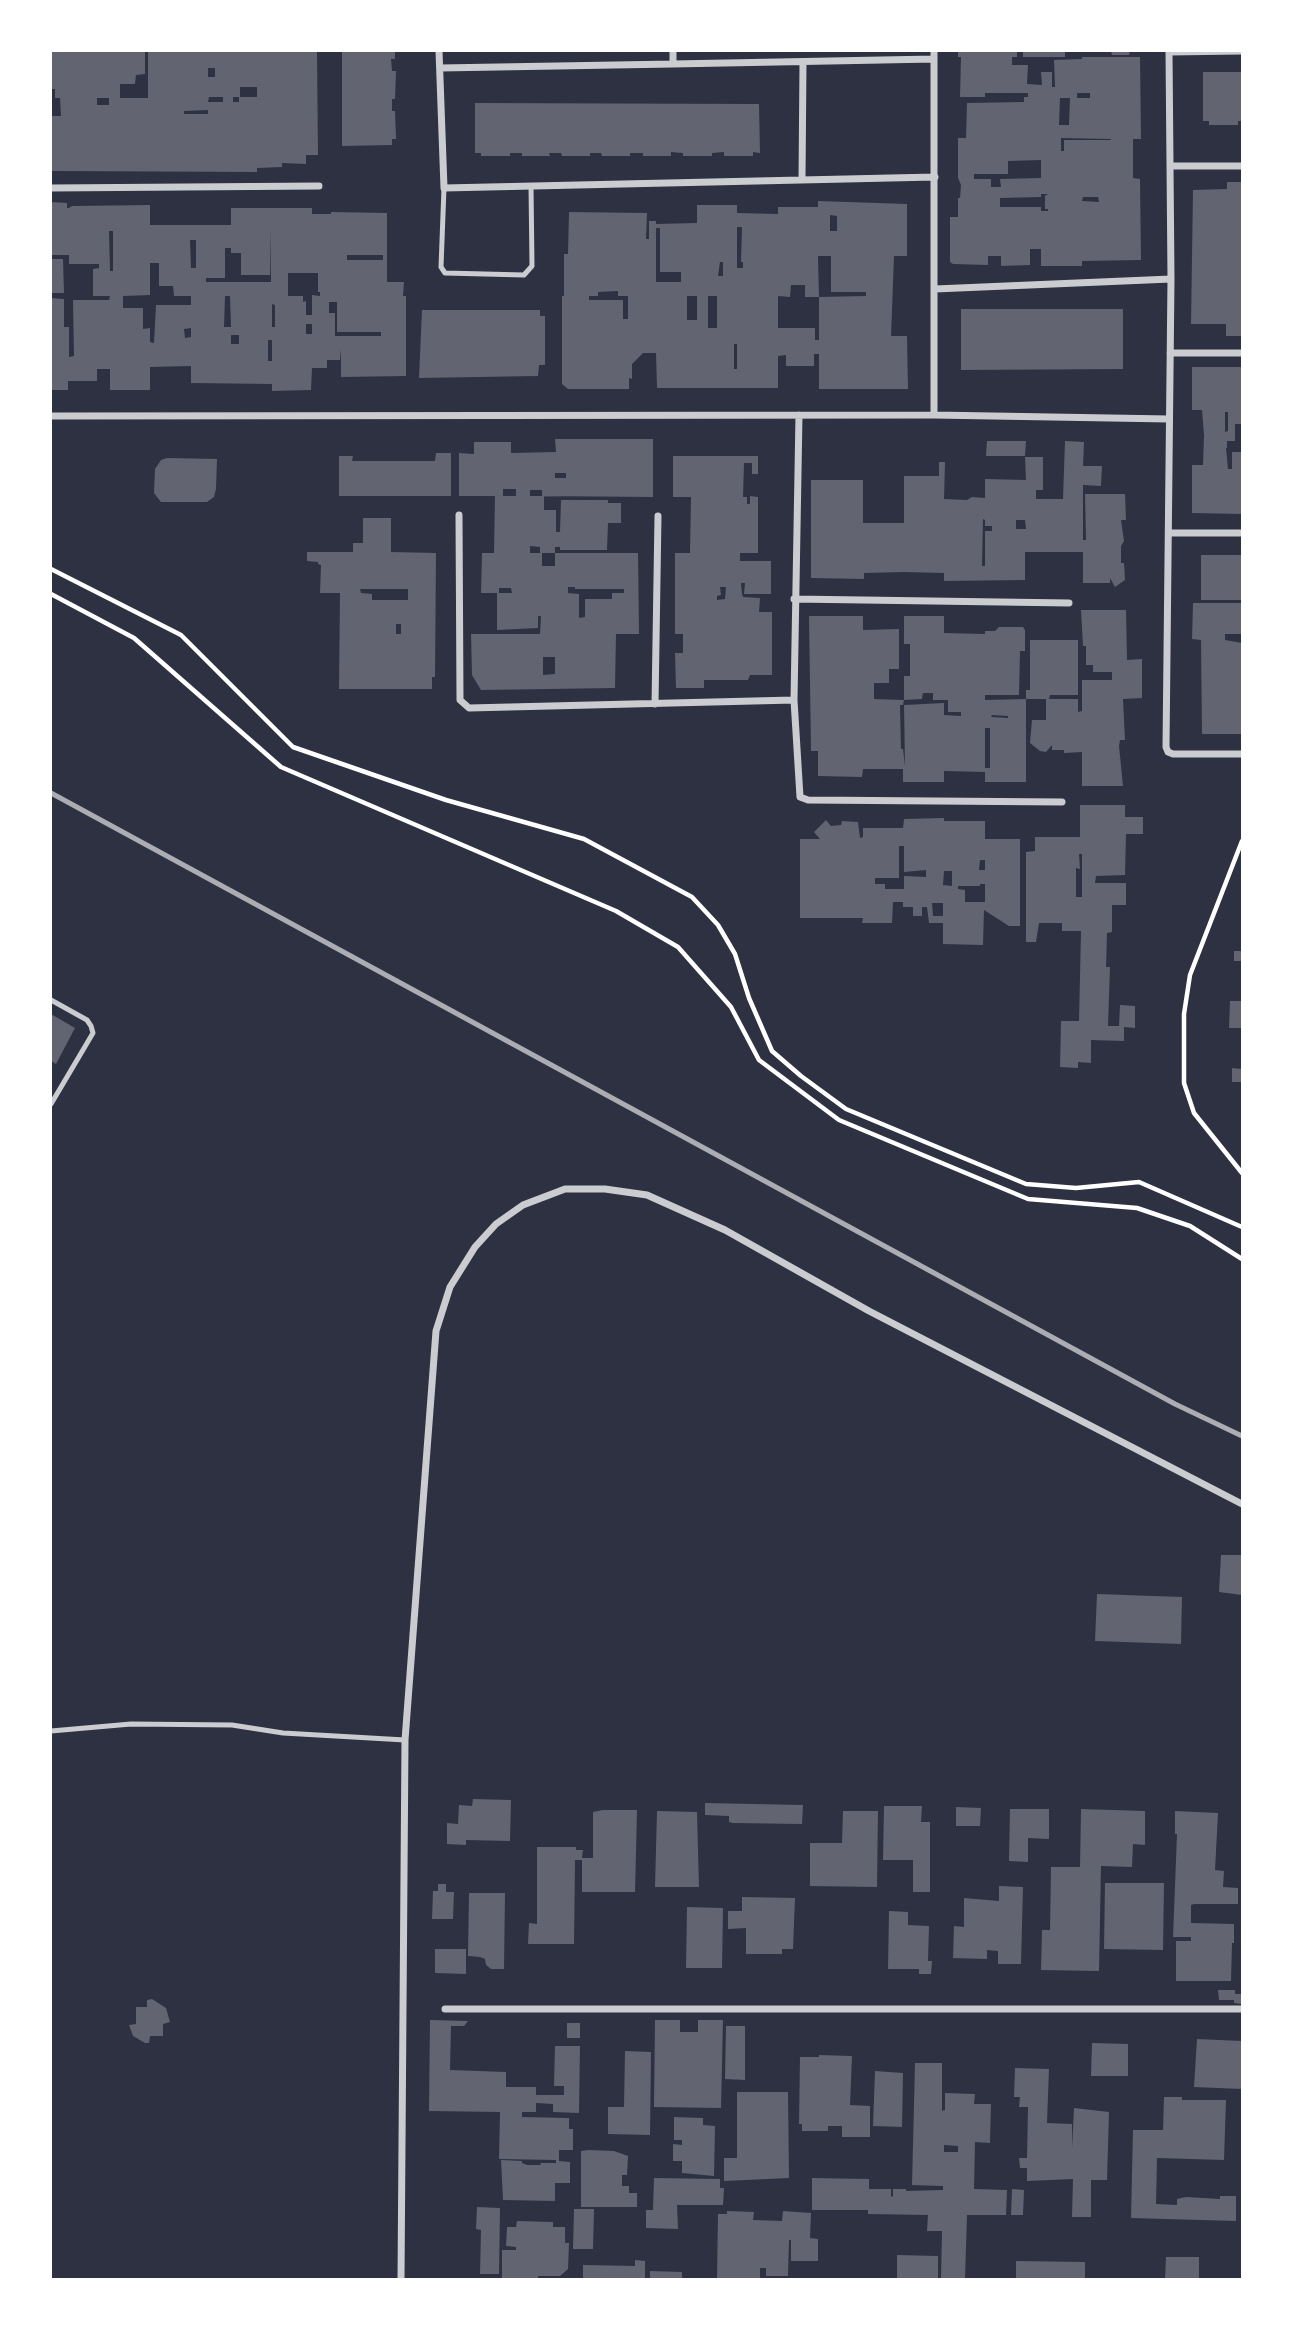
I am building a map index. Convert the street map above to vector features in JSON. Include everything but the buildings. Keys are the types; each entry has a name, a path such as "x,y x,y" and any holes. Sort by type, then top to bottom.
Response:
{"street":[{"path":"439,51 444,188 935,177"},
{"path":"673,51 673,64"},
{"path":"1242,51 1169,51 1171,279 1168,752 1242,754"},
{"path":"440,68 803,62 934,55 934,415"},
{"path":"802,180 803,62"},
{"path":"1170,166 1242,166"},
{"path":"51,188 319,186"},
{"path":"935,289 1171,279"},
{"path":"1170,353 1242,352"},
{"path":"799,415 794,700 800,797 808,800 1062,802"},
{"path":"51,416 934,415 1169,418"},
{"path":"459,515 460,700 469,708 794,700"},
{"path":"654,704 658,516"},
{"path":"1169,533 1242,533"},
{"path":"794,599 1069,603"},
{"path":"401,2279 405,1740 436,1331 450,1287 475,1247 496,1224 523,1205 565,1189 605,1189 647,1195 725,1230 869,1311 1242,1504"},
{"path":"445,2008 1242,2009"}],"lane":[{"path":"444,188 441,267 445,273 524,275 532,266 531,186"},
{"path":"51,1000 87,1020 93,1033 51,1104"},
{"path":"51,1731 131,1724 232,1725 284,1733 405,1740"}],"path":[{"path":"51,569 181,635 293,747 446,800 584,839 692,897 718,925 735,954 749,998 772,1051 846,1109 1026,1184 1076,1188 1139,1182 1242,1227"},
{"path":"51,594 134,638 281,767 617,911 678,947 731,1007 759,1060 839,1120 1028,1199 1137,1208 1190,1226 1242,1259"},
{"path":"1242,841 1190,975 1184,1014 1184,1083 1194,1113 1242,1173"}],"railway":[{"path":"51,793 1175,1404 1242,1436"}]}
